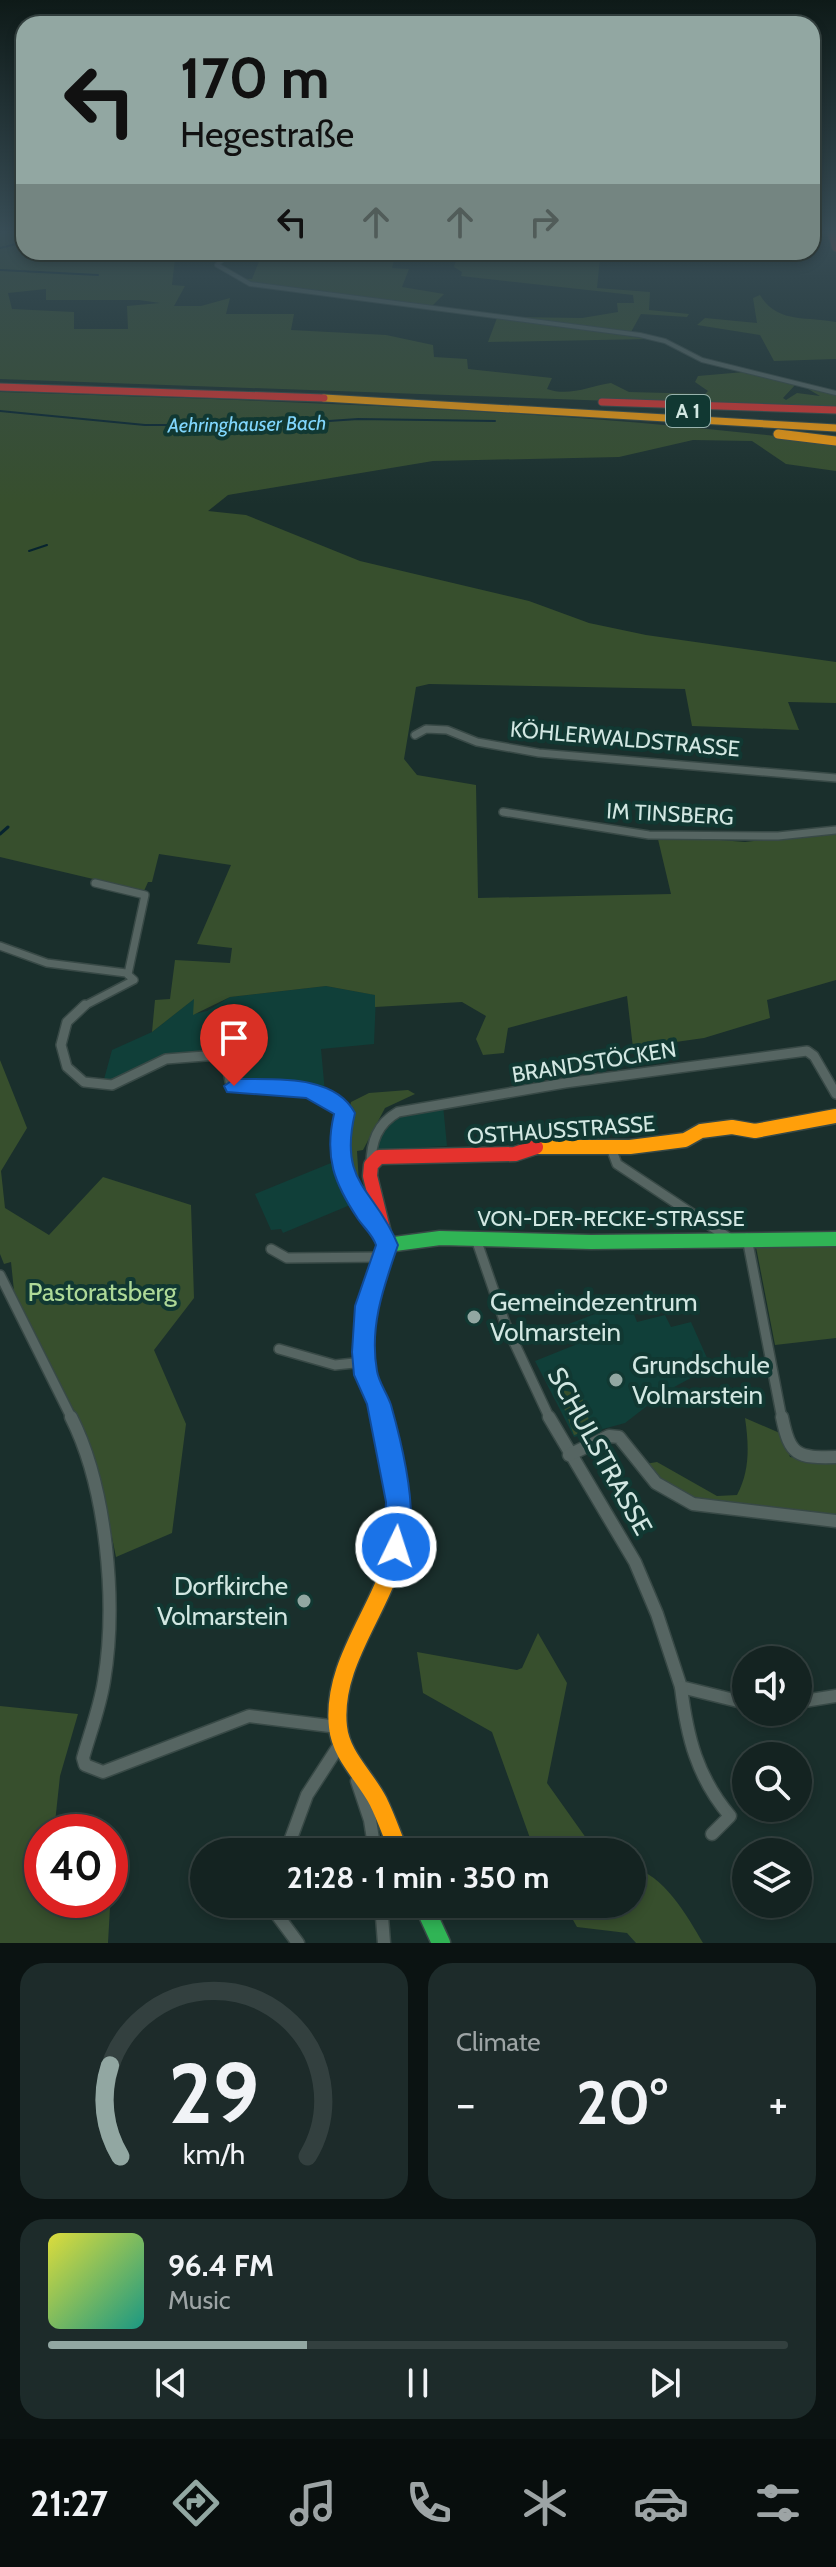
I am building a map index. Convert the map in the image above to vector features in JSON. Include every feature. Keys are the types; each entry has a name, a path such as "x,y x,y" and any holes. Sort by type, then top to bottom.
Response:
{"main road":[{"name":"A 1","path":"0,381 541,403 836,421"},
{"name":"A 1","path":"0,387 112,385 836,428"},
{"path":"541,403 836,410"},
{"path":"606,413 836,441"},
{"name":"OSTHAUSSTRASSE","path":"371,1165 379,1157 454,1157 515,1154 537,1147 656,1144 685,1140 701,1131 732,1127 755,1131 836,1116"},
{"path":"371,1165 384,1251 366,1306 364,1362 387,1443 400,1521 388,1580 342,1676 338,1727 341,1744 355,1773 377,1800 393,1838"},
{"name":"VON-DER-RECKE-STRASSE","path":"384,1251 398,1241 836,1239"},
{"path":"429,1918 441,1943"}],"street":[{"path":"549,324 650,337 702,360 836,393"},
{"name":"KÖHLERWALDSTRASSE","path":"415,735 426,729 447,730 482,743 539,753 836,778"},
{"name":"IM TINSBERG","path":"503,812 649,835 778,836 836,830"},
{"path":"95,883 145,895 128,974"},
{"path":"0,946 47,963 128,974 134,980 130,985 88,1003 69,1019 61,1045 69,1075 85,1084 112,1086 159,1062 218,1055 226,1061 230,1081 236,1087 296,1087 328,1098 345,1113 338,1150 344,1174 367,1215 380,1228"},
{"name":"BRANDSTÖCKEN","path":"371,1165 373,1139 387,1117 398,1112 565,1083 807,1051 814,1056 836,1094"},
{"path":"610,1145 617,1164 730,1238"},
{"path":"747,1238 787,1442 792,1451 801,1455 836,1457"},
{"name":"SCHULSTRASSE","path":"476,1239 505,1318 569,1455 626,1545 669,1648 681,1687 689,1742 698,1773 709,1793 730,1816 712,1834"},
{"path":"271,1249 287,1258 384,1251"},
{"path":"0,1275 76,1426 97,1493 111,1614 104,1683 83,1758 85,1765 103,1772 249,1716 338,1727"},
{"path":"279,1349 335,1365 364,1362"},
{"path":"569,1455 609,1436 619,1437 656,1483 693,1504 836,1521"},
{"path":"681,1687 732,1700"},
{"path":"812,1700 836,1696"},
{"path":"289,1838 323,1766 341,1744"},
{"path":"355,1773 373,1838"},
{"path":"282,1918 298,1943"},
{"path":"382,1918 384,1943"}],"shaded area":[{"path":"326,986 376,995 374,1044 321,1049 325,1093 234,1085 229,1059 167,1058 132,1078 103,1083 112,1050 152,1032 195,998 194,1014 207,1011 230,997"},
{"path":"443,1105 447,1146 374,1150 386,1124 400,1116"},
{"path":"331,1163 346,1196 350,1196 355,1203 283,1233 281,1229 271,1230 255,1194"},
{"name":"Grundschule Volmarstein","path":"629,1301 637,1322 665,1315 671,1327 691,1322 711,1367 665,1392 625,1423 574,1437 535,1361 575,1345 566,1325"}],"green space":[{"path":"0,324 74,324 74,329 128,329 128,324 292,324 291,330 386,335 433,345 434,357 467,359 468,369 552,378 547,389 555,391 611,383 629,392 705,394 708,391 695,382 698,376 744,372 796,384 783,398 786,400 797,393 820,396 803,386 836,394 836,409 0,379"},
{"path":"495,324 538,324 649,339 488,342"},
{"path":"564,324 636,324 631,332"},
{"path":"836,324 836,359 774,361 760,335 697,325"},
{"path":"0,392 523,414 836,443 836,471 786,464 752,441 693,440 619,457 433,461 228,495 208,511 246,515 360,561 529,601 589,623 646,635 836,662 836,703 788,702 799,730 692,726 685,689 429,684 416,687 404,759 417,775 476,785 478,898 671,894 657,835 745,842 836,831 836,980 767,1000 770,1018 704,1038 633,1048 627,996 508,1028 504,1053 483,1055 476,1039 486,1016 462,1002 375,1007 375,995 326,986 230,997 193,1015 194,999 152,1032 155,1000 170,999 175,960 230,963 232,948 197,944 231,865 159,854 152,882 148,882 144,891 0,857"},
{"name":"Pastoratsberg","path":"0,1060 27,1128 1,1171 5,1208 49,1235 103,1177 191,1205 194,1298 154,1350 186,1424 172,1533 116,1557 105,1503 81,1425 14,1291 11,1262 4,1264 0,1254"},
{"path":"408,1090 415,1094 385,1108 363,1150 357,1151 359,1183 368,1211 346,1170 342,1136 351,1102 369,1093"},
{"path":"836,1245 836,1338 775,1345 756,1247"},
{"path":"557,1389 581,1394 592,1430 574,1435"},
{"path":"745,1418 782,1434 790,1457 836,1462 836,1516 688,1497 662,1481 645,1464 657,1462 717,1496 737,1495 747,1458"},
{"path":"538,1633 567,1683 547,1783 586,1838 530,1838 492,1732 423,1693 417,1652 517,1670 522,1668"},
{"path":"0,1706 78,1714 60,1776 56,1814 24,1814 24,1918 109,1918 108,1943 0,1943"},
{"path":"646,1874 674,1898 703,1943 636,1943 627,1933 577,1927 572,1918 646,1918"}],"waterway":[{"name":"Aehringhauser Bach","path":"0,411 145,425 270,425 358,419 495,421"},
{"path":"29,551 47,545"},
{"path":"0,834 8,827"}],"traffic: fast":[{"path":"387,1245 440,1238 591,1242 836,1239"},
{"path":"429,1918 441,1943"}],"traffic: slow":[{"path":"324,398 836,428"},
{"path":"778,434 836,441"},
{"path":"536,1147 630,1147 685,1140 701,1131 732,1127 755,1131 836,1116"},
{"path":"387,1245 366,1308 364,1358 389,1443 400,1522 388,1575 343,1674 338,1700 338,1728 344,1750 378,1801 393,1838"}],"traffic: jam":[{"path":"0,387 324,398"},
{"path":"602,402 836,410"},
{"path":"387,1245 370,1176 371,1165 379,1157 515,1154 536,1147"}],"place":[{"name":"Gemeindezentrum Volmarstein","path":"474,1317"},
{"name":"Grundschule Volmarstein","path":"616,1380"},
{"name":"Dorfkirche Volmarstein","path":"304,1601"}],"route":[{"path":"234,1086 296,1087 338,1103 345,1113 339,1138 339,1161 350,1187 367,1215 380,1228 387,1245 366,1306 363,1352 366,1375 378,1403 398,1502 400,1521 396,1547"}]}
